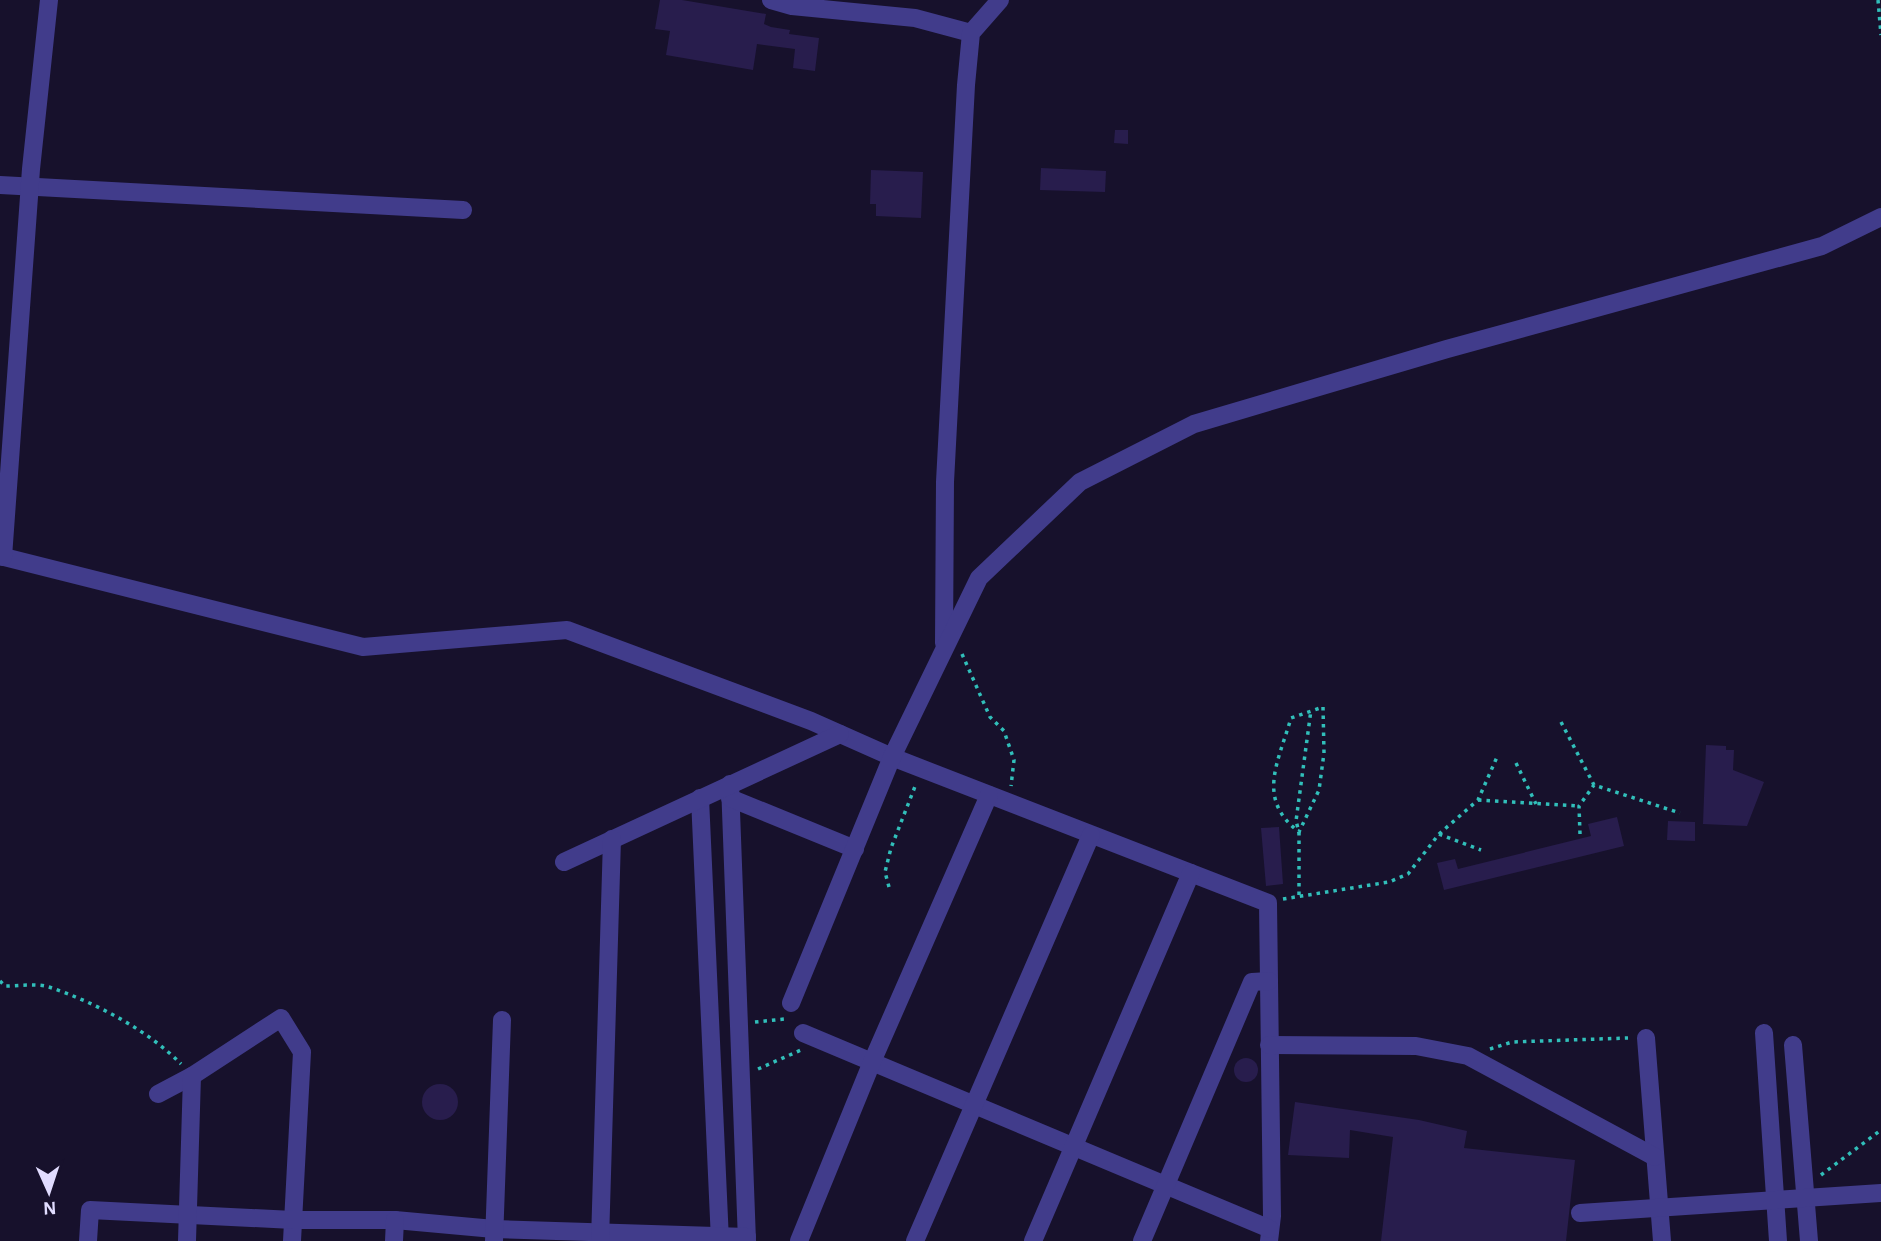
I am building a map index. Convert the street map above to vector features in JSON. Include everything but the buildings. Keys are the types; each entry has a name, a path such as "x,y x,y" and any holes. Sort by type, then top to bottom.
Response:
{"street":[{"path":"49,0 2,556 363,647 567,630 840,734 892,757 1268,903 1270,1235 1166,1185 810,1036"},
{"path":"771,0 792,6 915,18 971,33"},
{"path":"944,650 945,482 971,33 1000,0"},
{"path":"0,186 463,209"},
{"path":"791,1003 892,757 979,578 1080,482 1194,424 1447,349 1822,246 1881,217"},
{"path":"564,862 700,798 730,791 840,734"},
{"path":"730,791 855,849"},
{"path":"88,1241 90,1210 293,1220 395,1220 494,1235 747,1239 730,791"},
{"path":"799,1241 872,1062 995,797"},
{"path":"700,798 720,1239"},
{"path":"915,1241 1091,835"},
{"path":"600,1237 612,839"},
{"path":"1033,1241 1191,873"},
{"path":"1142,1241 1252,982 1269,981"},
{"path":"158,1094 192,1076 281,1018 302,1052 292,1241"},
{"path":"494,1235 502,1020"},
{"path":"1764,1033 1778,1241"},
{"path":"1646,1038 1662,1241"},
{"path":"1269,1045 1416,1046 1468,1056 1656,1157"},
{"path":"1793,1045 1809,1241"},
{"path":"187,1241 192,1076"},
{"path":"1580,1213 1775,1201 1805,1191 1881,1194"},
{"path":"394,1241 395,1220"}],"path":[{"path":"1878,0 1881,34"},
{"path":"953,632 990,716 1004,731 1014,760 1013,783 995,797"},
{"path":"1323,707 1324,753 1319,790 1299,832 1283,819 1275,805 1275,774 1291,718 1323,707"},
{"path":"1311,710 1296,821 1299,832 1299,895 1389,882 1408,874 1438,834 1478,800 1497,757"},
{"path":"1561,722 1594,785 1680,813"},
{"path":"1516,763 1536,804"},
{"path":"889,887 885,872 891,848 923,769"},
{"path":"1580,834 1579,806 1594,785"},
{"path":"1478,800 1579,806"},
{"path":"1438,834 1480,850"},
{"path":"0,982 5,986 46,986 114,1016 170,1053 192,1076"},
{"path":"739,1023 785,1019 810,1036 802,1050 785,1059 772,1060 741,1079"},
{"path":"1468,1056 1512,1042 1646,1038"},
{"path":"1805,1191 1822,1174 1881,1130"}]}
